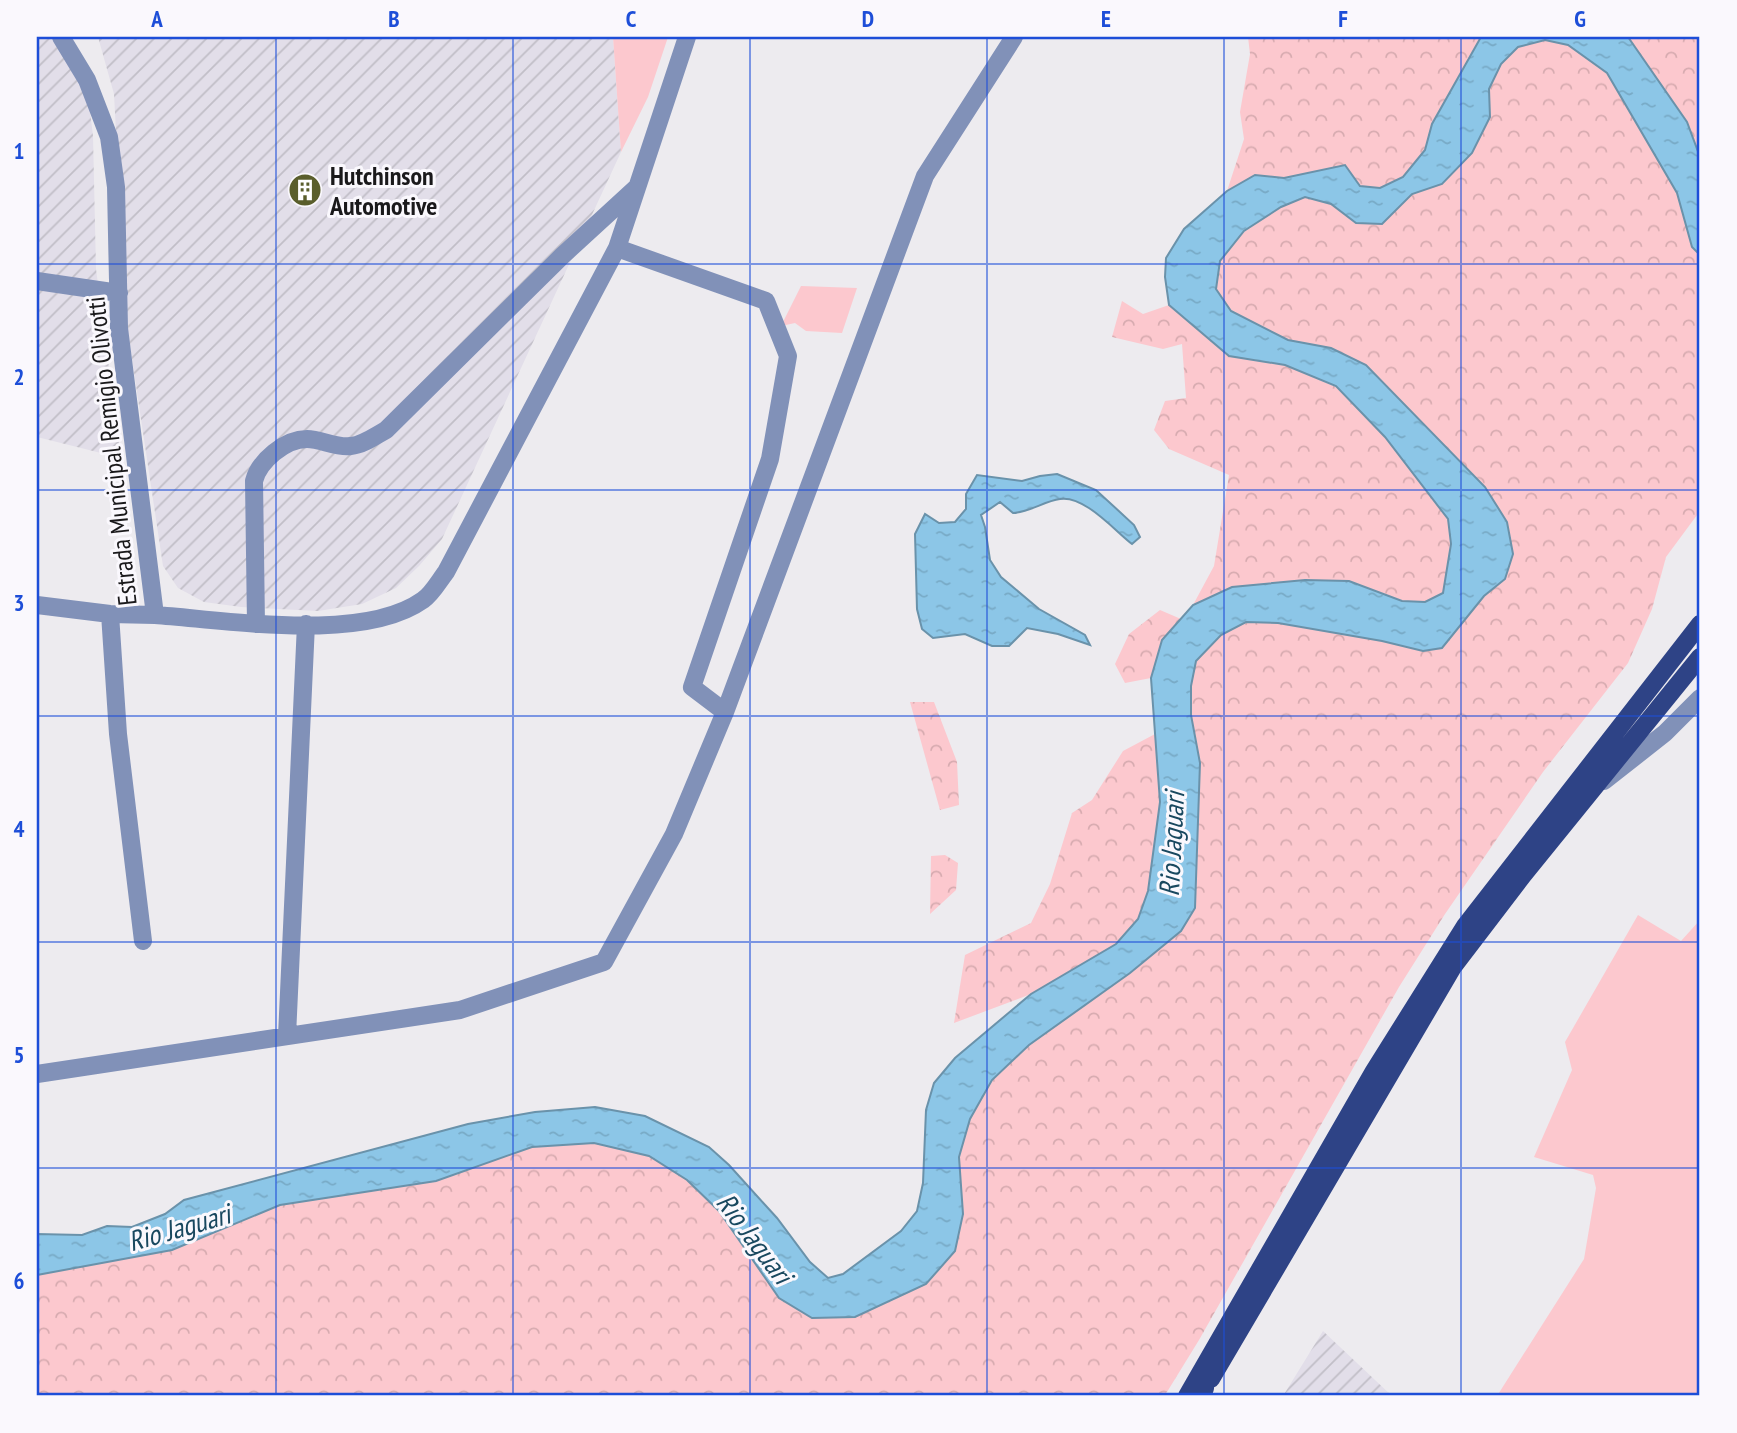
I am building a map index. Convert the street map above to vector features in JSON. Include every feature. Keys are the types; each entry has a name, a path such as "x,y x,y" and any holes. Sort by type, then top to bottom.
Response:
{"main road":[{"path":"1181,1396 1205,1389 1374,1071 1465,926 1700,624"},
{"path":"1187,1396 1205,1389 1453,967 1524,874 1700,657"}],"street":[{"name":"Estrada Municipal Remigio Olivotti","path":"61,37 87,80 109,137 116,187 119,328 155,615 257,624 357,624 394,616 425,599 446,572 617,248 687,37"},
{"path":"37,1074 460,1010 604,962 674,834 725,712 925,176 1014,37"},
{"path":"257,624 254,481 263,463 288,443 306,439 350,446 386,430 562,256 635,189"},
{"path":"617,248 766,301 789,356 770,459 692,687 725,712"},
{"path":"37,281 119,293"},
{"path":"37,605 110,614 155,615"},
{"path":"110,614 118,734 143,941"},
{"path":"287,1036 306,624"},
{"path":"1593,789 1665,733 1700,698"}],"shaded area":[{"path":"37,37 53,37 88,95 93,136 96,269 121,458 37,437"},
{"path":"98,37 613,37 621,152 442,539 396,588 362,604 318,611 241,607 204,602 178,588 163,566 126,319 114,94"},
{"path":"1323,1331 1392,1396 1283,1396"}],"green space":[{"path":"613,37 668,37 648,97 621,152"},
{"path":"1248,37 1481,37 1432,124 1425,150 1403,177 1380,188 1360,186 1345,165 1284,178 1255,175 1227,191 1244,139 1240,112 1250,54"},
{"path":"1628,37 1700,37 1700,157 1687,122"},
{"path":"1545,39 1568,45 1607,73 1677,193 1692,247 1700,255 1700,511 1666,557 1652,609 1628,663 1543,772 1445,914 1399,987 1167,1392 1162,1396 37,1396 37,1275 172,1250 280,1205 436,1181 532,1147 594,1143 649,1156 687,1180 719,1211 779,1298 812,1318 963,1214 959,1157 970,1119 992,1080 1029,1045 1130,973 1197,833 1200,763 1191,715 1191,686 1196,661 1221,635 1246,622 1278,623 1423,651 1442,648 1484,596 1504,579 1485,487 1366,365 1331,348 1288,340 1231,311 1216,289 1220,261 1244,232 1281,207 1305,197 1331,204 1356,223 1382,224 1412,194 1444,183 1472,153 1490,117 1489,89 1501,64 1518,47"},
{"path":"801,286 857,288 842,333 806,331 795,323 781,326"},
{"path":"1122,301 1143,314 1169,305 1229,356 1285,365 1336,387 1385,437 1448,519 1451,543 1443,594 1425,602 1402,601 1349,581 1232,587 1193,605 1214,566 1229,475 1169,449 1154,430 1165,401 1186,398 1182,344 1163,349 1112,337"},
{"path":"1160,610 1181,619 1162,640 1151,678 1125,683 1115,664 1129,634"},
{"path":"910,702 934,702 957,762 959,805 940,810"},
{"path":"1155,734 1160,802 1148,891 1138,919 1116,944 1031,994 954,1023 965,955 1031,923 1050,884 1072,813 1092,800 1123,751"},
{"path":"945,855 958,863 956,890 930,914 931,856"},
{"path":"1638,915 1681,941 1700,920 1700,1396 1497,1396 1584,1259 1596,1188 1593,1175 1534,1157 1572,1070 1565,1042"}],"water":[{"name":"Rio Jaguari","path":"1481,37 1628,37 1687,122 1700,157 1700,255 1692,247 1677,193 1607,73 1568,45 1545,40 1518,47 1501,64 1489,89 1490,117 1472,153 1442,184 1412,194 1382,224 1356,223 1331,204 1305,197 1281,207 1244,231 1220,261 1216,289 1231,311 1288,340 1331,348 1366,365 1485,487 1507,522 1513,554 1505,579 1484,596 1442,648 1423,651 1278,623 1246,622 1221,635 1196,661 1191,686 1191,715 1200,763 1195,908 1181,931 1130,973 1029,1045 992,1080 970,1119 959,1157 963,1214 955,1251 926,1284 855,1317 812,1318 779,1298 719,1211 687,1180 649,1156 594,1143 532,1147 436,1181 280,1205 172,1250 37,1275 37,1234 82,1235 107,1226 132,1227 165,1214 184,1200 468,1124 535,1112 595,1107 645,1116 709,1147 729,1165 777,1218 810,1262 828,1278 843,1274 901,1231 917,1211 923,1183 926,1110 934,1083 955,1058 1031,994 1116,944 1138,919 1148,891 1160,802 1151,678 1162,640 1193,605 1232,587 1305,580 1349,581 1402,601 1425,602 1443,593 1451,544 1448,519 1385,437 1336,386 1285,365 1229,356 1169,305 1165,277 1166,258 1184,229 1227,191 1255,175 1284,178 1345,165 1360,186 1380,188 1403,177 1425,150 1432,124"},
{"path":"1057,474 1096,490 1134,525 1140,537 1132,544 1089,508 1069,499 1054,500 1013,513 1000,502 981,515 990,560 1001,577 1039,609 1085,635 1090,645 1058,634 1027,628 1009,646 992,646 965,634 933,638 922,629 917,609 915,534 925,514 939,523 955,522 966,509 966,494 977,475 1022,481"}],"place":[{"name":"Hutchinson Automotive","path":"305,190"}]}
